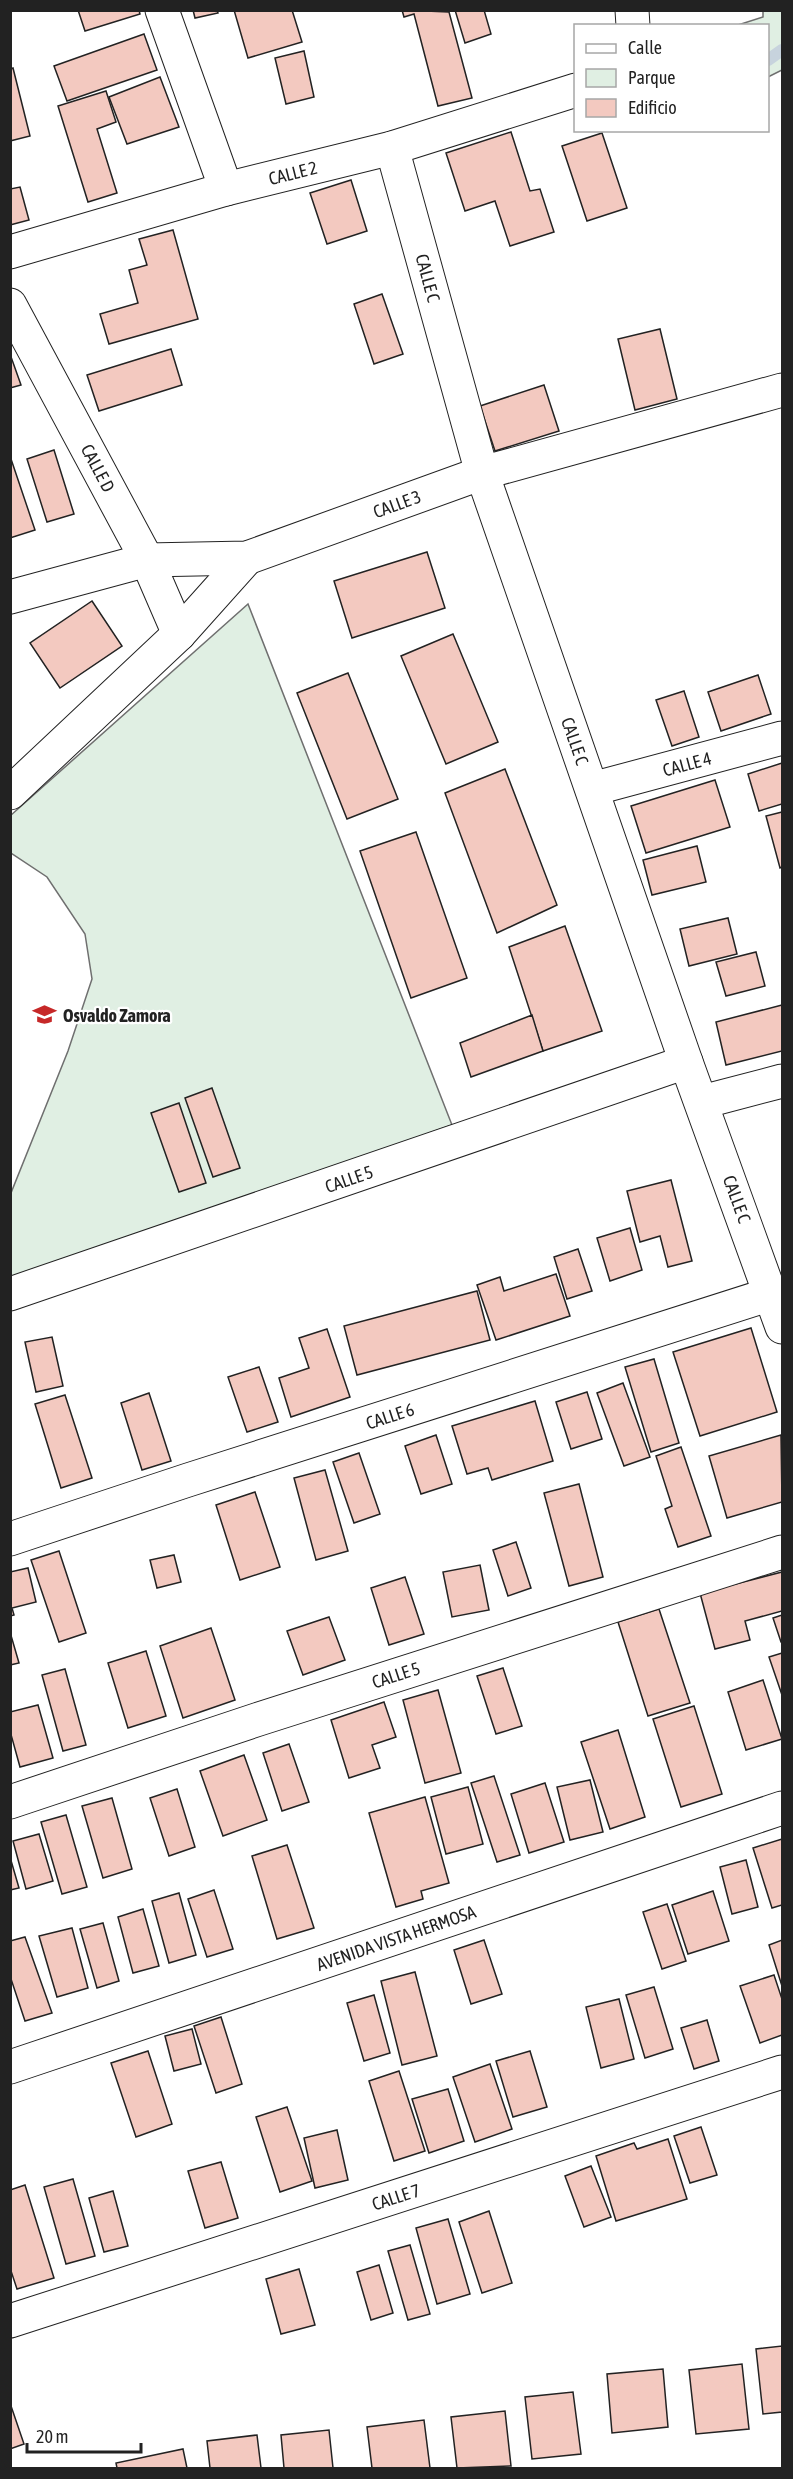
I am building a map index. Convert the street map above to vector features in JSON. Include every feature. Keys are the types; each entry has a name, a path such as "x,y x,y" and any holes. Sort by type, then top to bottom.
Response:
{"street":[{"path":"162,10 226,189"},
{"name":"CALLE 2","path":"10,252 226,189 392,148 574,91"},
{"name":"CALLE C","path":"392,148 482,473 686,1062 783,1327"},
{"name":"CALLE D","path":"10,305 147,560 178,634"},
{"name":"CALLE 3","path":"10,597 147,560 247,558 482,473 783,390"},
{"path":"10,794 178,634 247,558"},
{"name":"CALLE 4","path":"592,789 783,738"},
{"name":"CALLE 5","path":"10,1294 686,1062"},
{"path":"702,1102 783,1081"},
{"name":"CALLE 6","path":"10,1539 771,1294"},
{"name":"CALLE 5","path":"10,1802 270,1715 783,1552"},
{"name":"AVENIDA VISTA HERMOSA","path":"10,2067 783,1808"},
{"name":"CALLE 7","path":"10,2321 783,2072"}],"green space":[{"path":"763,11 782,11 782,70 769,76 769,24 741,24 763,17"},
{"path":"248,604 452,1125 11,1284 11,1193 68,1051 92,979 85,934 47,877 11,853 10,816"}],"building":[{"path":"78,10 139,10 140,14 85,31"},
{"path":"193,10 217,10 218,13 195,18"},
{"path":"234,10 292,10 302,42 248,58"},
{"path":"402,10 449,12 472,98 438,106 414,14 404,17"},
{"path":"455,10 484,10 491,34 465,43"},
{"path":"144,34 157,70 67,101 54,66"},
{"path":"304,51 314,97 286,104 275,58"},
{"path":"13,68 30,136 10,141 10,69"},
{"path":"160,77 179,127 127,144 109,97"},
{"path":"106,91 116,122 97,129 117,193 88,202 58,106"},
{"path":"511,132 530,191 540,189 554,232 510,246 495,201 465,211 446,153"},
{"path":"602,133 627,208 587,221 562,146"},
{"path":"351,180 367,231 327,244 310,193"},
{"path":"20,187 29,220 10,225 10,189"},
{"path":"173,230 198,319 109,344 100,314 138,303 129,270 147,265 139,239"},
{"path":"382,294 403,354 374,364 354,304"},
{"path":"660,329 677,399 635,410 618,339"},
{"path":"171,349 182,385 99,411 87,375"},
{"path":"10,354 21,385 10,388"},
{"path":"544,385 559,431 495,451 480,406"},
{"path":"54,450 74,514 47,522 27,459"},
{"path":"10,456 35,530 10,538"},
{"path":"427,552 445,608 352,638 334,581"},
{"path":"92,601 122,646 60,688 30,643"},
{"path":"453,634 498,742 446,764 401,656"},
{"path":"348,673 398,799 347,819 297,693"},
{"path":"758,675 771,714 721,731 708,692"},
{"path":"684,691 699,737 672,746 656,700"},
{"path":"782,763 782,804 759,811 748,774"},
{"path":"505,769 557,905 497,933 445,793"},
{"path":"715,780 730,827 646,853 631,806"},
{"path":"782,812 782,867 780,868 766,816"},
{"path":"416,832 467,978 411,998 360,851"},
{"path":"697,846 706,882 652,895 643,860"},
{"path":"728,918 737,954 689,966 680,929"},
{"path":"565,926 602,1031 543,1051 509,947"},
{"path":"756,952 765,986 726,996 716,962"},
{"path":"782,1005 782,1051 726,1065 716,1022"},
{"path":"532,1015 543,1051 471,1077 460,1043"},
{"path":"212,1088 240,1168 213,1177 185,1098"},
{"path":"179,1103 206,1183 179,1192 151,1113"},
{"path":"671,1180 692,1261 668,1267 660,1236 640,1242 627,1191"},
{"path":"630,1228 642,1270 610,1281 597,1238"},
{"path":"578,1249 592,1291 567,1299 554,1257"},
{"path":"556,1274 570,1316 496,1340 477,1285 500,1277 504,1291"},
{"path":"477,1291 490,1340 357,1375 344,1326"},
{"path":"751,1328 777,1412 700,1436 673,1352"},
{"path":"327,1329 350,1397 291,1417 279,1378 309,1368 299,1338"},
{"path":"52,1337 63,1386 36,1392 25,1342"},
{"path":"654,1359 679,1443 651,1452 625,1367"},
{"path":"259,1367 278,1422 247,1432 228,1377"},
{"path":"623,1383 650,1457 624,1466 597,1393"},
{"path":"587,1392 602,1439 571,1449 556,1402"},
{"path":"149,1393 171,1461 142,1470 121,1403"},
{"path":"65,1395 92,1478 61,1488 35,1404"},
{"path":"535,1401 553,1461 492,1480 488,1468 467,1474 452,1426"},
{"path":"436,1435 452,1484 421,1494 405,1446"},
{"path":"781,1435 782,1502 727,1518 709,1456"},
{"path":"681,1447 711,1536 678,1547 665,1509 672,1506 656,1456"},
{"path":"359,1453 380,1514 354,1523 333,1462"},
{"path":"325,1470 348,1551 316,1560 294,1478"},
{"path":"579,1484 603,1577 569,1586 544,1493"},
{"path":"255,1492 280,1567 240,1580 216,1505"},
{"path":"516,1542 531,1588 508,1596 493,1550"},
{"path":"59,1551 86,1633 59,1642 31,1560"},
{"path":"174,1555 181,1582 157,1588 150,1560"},
{"path":"480,1565 489,1610 452,1617 443,1572"},
{"path":"28,1568 36,1602 12,1608 14,1615 10,1616 10,1572"},
{"path":"782,1572 782,1611 745,1621 750,1640 715,1649 700,1593"},
{"path":"405,1577 424,1634 389,1645 371,1588"},
{"path":"659,1609 690,1703 648,1716 618,1622"},
{"path":"782,1615 782,1642 781,1642 773,1618"},
{"path":"329,1617 345,1660 303,1675 287,1631"},
{"path":"211,1628 235,1700 183,1718 160,1646"},
{"path":"10,1632 19,1663 10,1665"},
{"path":"146,1651 166,1716 128,1728 108,1663"},
{"path":"782,1653 782,1695 769,1657"},
{"path":"503,1668 522,1726 496,1734 477,1676"},
{"path":"65,1669 86,1745 63,1751 42,1675"},
{"path":"763,1680 782,1739 746,1750 728,1692"},
{"path":"438,1690 461,1773 425,1783 403,1700"},
{"path":"384,1702 396,1737 372,1745 380,1768 349,1778 331,1720"},
{"path":"38,1705 53,1758 20,1767 10,1731 10,1712"},
{"path":"694,1706 722,1794 681,1807 653,1719"},
{"path":"618,1730 645,1817 610,1829 581,1742"},
{"path":"289,1744 309,1802 282,1811 263,1753"},
{"path":"244,1755 267,1820 223,1836 200,1771"},
{"path":"494,1776 520,1855 497,1862 471,1783"},
{"path":"590,1780 603,1832 570,1840 557,1787"},
{"path":"545,1783 564,1842 529,1853 511,1794"},
{"path":"468,1787 483,1844 446,1854 431,1797"},
{"path":"177,1789 195,1847 169,1856 150,1798"},
{"path":"425,1797 449,1883 421,1891 423,1899 396,1907 369,1813"},
{"path":"112,1798 132,1869 103,1878 82,1806"},
{"path":"66,1815 87,1887 62,1894 41,1822"},
{"path":"39,1834 53,1881 26,1889 13,1841"},
{"path":"782,1839 782,1905 772,1908 753,1848"},
{"path":"287,1845 314,1928 277,1939 252,1856"},
{"path":"10,1857 19,1888 10,1890"},
{"path":"746,1860 758,1907 732,1914 720,1867"},
{"path":"214,1890 233,1949 207,1957 188,1899"},
{"path":"713,1891 729,1941 688,1954 672,1905"},
{"path":"179,1893 196,1955 169,1963 152,1901"},
{"path":"667,1904 686,1961 662,1969 643,1912"},
{"path":"143,1909 159,1966 133,1973 118,1917"},
{"path":"103,1923 119,1981 97,1988 80,1929"},
{"path":"72,1928 88,1988 57,1997 39,1936"},
{"path":"25,1937 52,2013 25,2021 10,1976 10,1941"},
{"path":"484,1940 502,1994 471,2004 454,1950"},
{"path":"782,1940 782,1986 769,1945"},
{"path":"415,1972 437,2056 402,2065 381,1981"},
{"path":"774,1975 782,1999 782,2035 760,2043 740,1986"},
{"path":"654,1987 673,2049 645,2058 626,1995"},
{"path":"374,1995 390,2053 364,2061 347,2003"},
{"path":"619,1999 634,2059 601,2068 586,2007"},
{"path":"221,2017 242,2084 216,2093 194,2026"},
{"path":"707,2020 719,2061 694,2069 681,2028"},
{"path":"192,2029 201,2064 174,2071 165,2036"},
{"path":"148,2051 172,2124 136,2137 111,2063"},
{"path":"530,2051 547,2107 513,2117 496,2061"},
{"path":"490,2064 512,2129 475,2142 453,2077"},
{"path":"399,2071 425,2151 394,2161 369,2081"},
{"path":"448,2089 464,2141 429,2153 412,2099"},
{"path":"287,2107 312,2181 280,2192 256,2117"},
{"path":"701,2127 717,2175 690,2183 674,2136"},
{"path":"337,2130 348,2180 315,2188 304,2138"},
{"path":"668,2139 687,2199 616,2221 596,2156 634,2143 637,2149"},
{"path":"221,2162 238,2218 205,2228 188,2171"},
{"path":"591,2166 611,2217 584,2227 565,2176"},
{"path":"73,2179 95,2256 66,2264 44,2187"},
{"path":"25,2185 54,2278 17,2289 10,2268 10,2190"},
{"path":"113,2191 128,2246 104,2252 89,2198"},
{"path":"489,2211 512,2283 482,2293 459,2222"},
{"path":"448,2219 470,2294 437,2304 416,2228"},
{"path":"410,2245 430,2314 408,2320 388,2251"},
{"path":"379,2265 393,2313 371,2320 357,2272"},
{"path":"299,2269 315,2325 281,2334 266,2279"},
{"path":"782,2346 782,2412 763,2414 756,2349"},
{"path":"742,2364 749,2429 696,2434 689,2370"},
{"path":"663,2369 668,2427 612,2433 607,2374"},
{"path":"573,2392 581,2454 532,2459 525,2397"},
{"path":"10,2403 24,2444 10,2449"},
{"path":"505,2411 511,2466 457,2468 451,2417"},
{"path":"424,2420 430,2468 372,2468 367,2427"},
{"path":"329,2430 333,2468 284,2468 281,2435"},
{"path":"257,2435 261,2468 210,2468 207,2441"},
{"path":"183,2449 187,2468 117,2468 116,2463"}],"waterway":[{"path":"769,59 782,50"}],"place":[{"name":"Osvaldo Zamora","path":"45,1015"}]}
